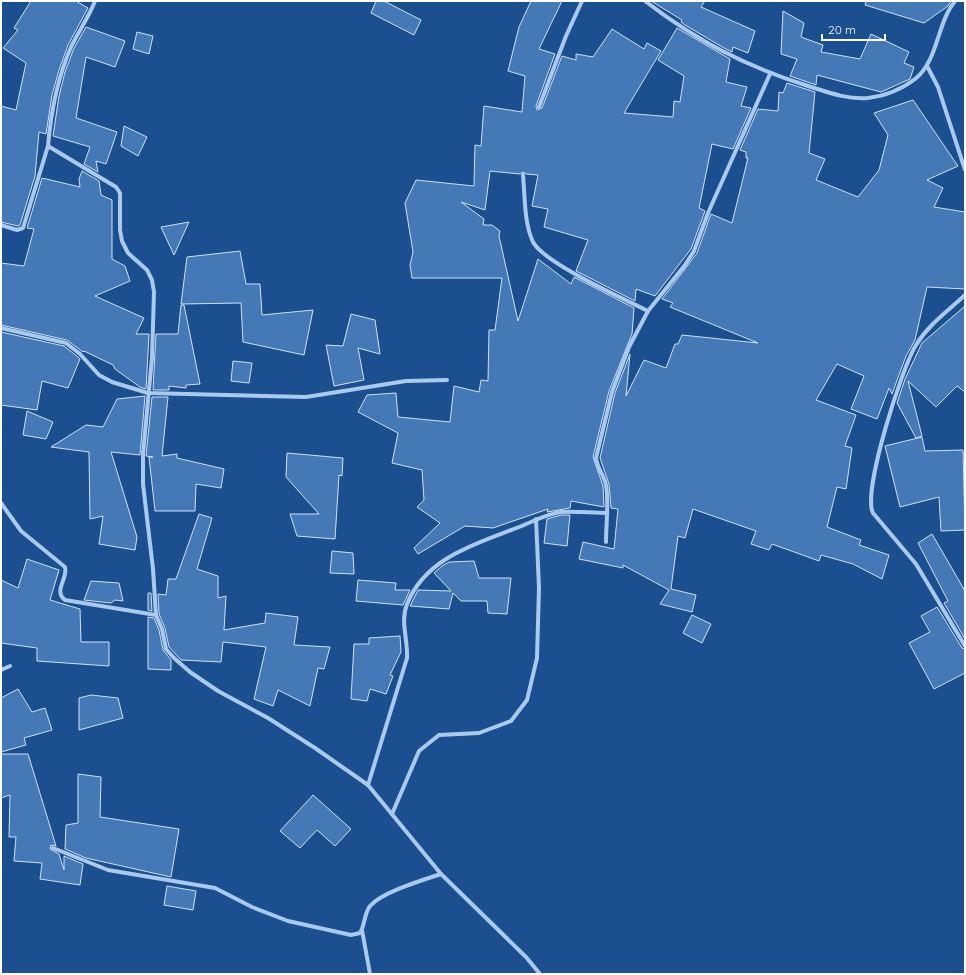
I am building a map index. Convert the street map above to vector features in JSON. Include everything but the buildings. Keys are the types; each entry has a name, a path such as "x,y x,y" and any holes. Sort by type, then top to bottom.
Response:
{"street":[{"path":"1,225 17,230 23,228 48,146 51,112 57,87 71,48 96,1"},
{"path":"539,107 566,36 582,1"},
{"path":"645,1 703,42 770,74 836,95 866,98 891,92 916,78 927,66 947,14 955,1"},
{"path":"927,66 938,87 965,170"},
{"path":"606,542 607,513 605,482 597,466 598,448 612,392 629,347 648,311 685,265 694,251 708,213 770,74"},
{"path":"48,146 110,181 116,186 120,193 120,230 122,241 128,253 147,270 152,280 154,292 152,358 143,454 143,484 154,569 156,615 162,629 166,649 190,672 218,691 268,718 316,748 368,785 441,874 526,957 540,974"},
{"path":"523,175 529,226 533,242 540,252 555,262 648,311"},
{"path":"965,295 929,327 916,345 905,370 890,414 872,481 870,500 870,507 873,513 916,564 965,646"},
{"path":"1,328 66,343 80,354 99,375 112,382 148,393 306,397 406,381 447,380"},
{"path":"1,503 21,531 65,567 66,570 60,590 62,597 66,600 156,615"},
{"path":"368,785 396,689 407,658 408,646 403,625 407,604 428,573 441,562 466,548 536,519 561,512 607,513"},
{"path":"392,814 419,751 439,735 479,733 511,721 526,700 537,658 539,588 536,519"},
{"path":"1,670 10,666"},
{"path":"53,848 108,870 215,888 288,921 351,935 360,933 362,930"},
{"path":"370,974 362,930 368,910 374,903 412,883 441,874"}]}
